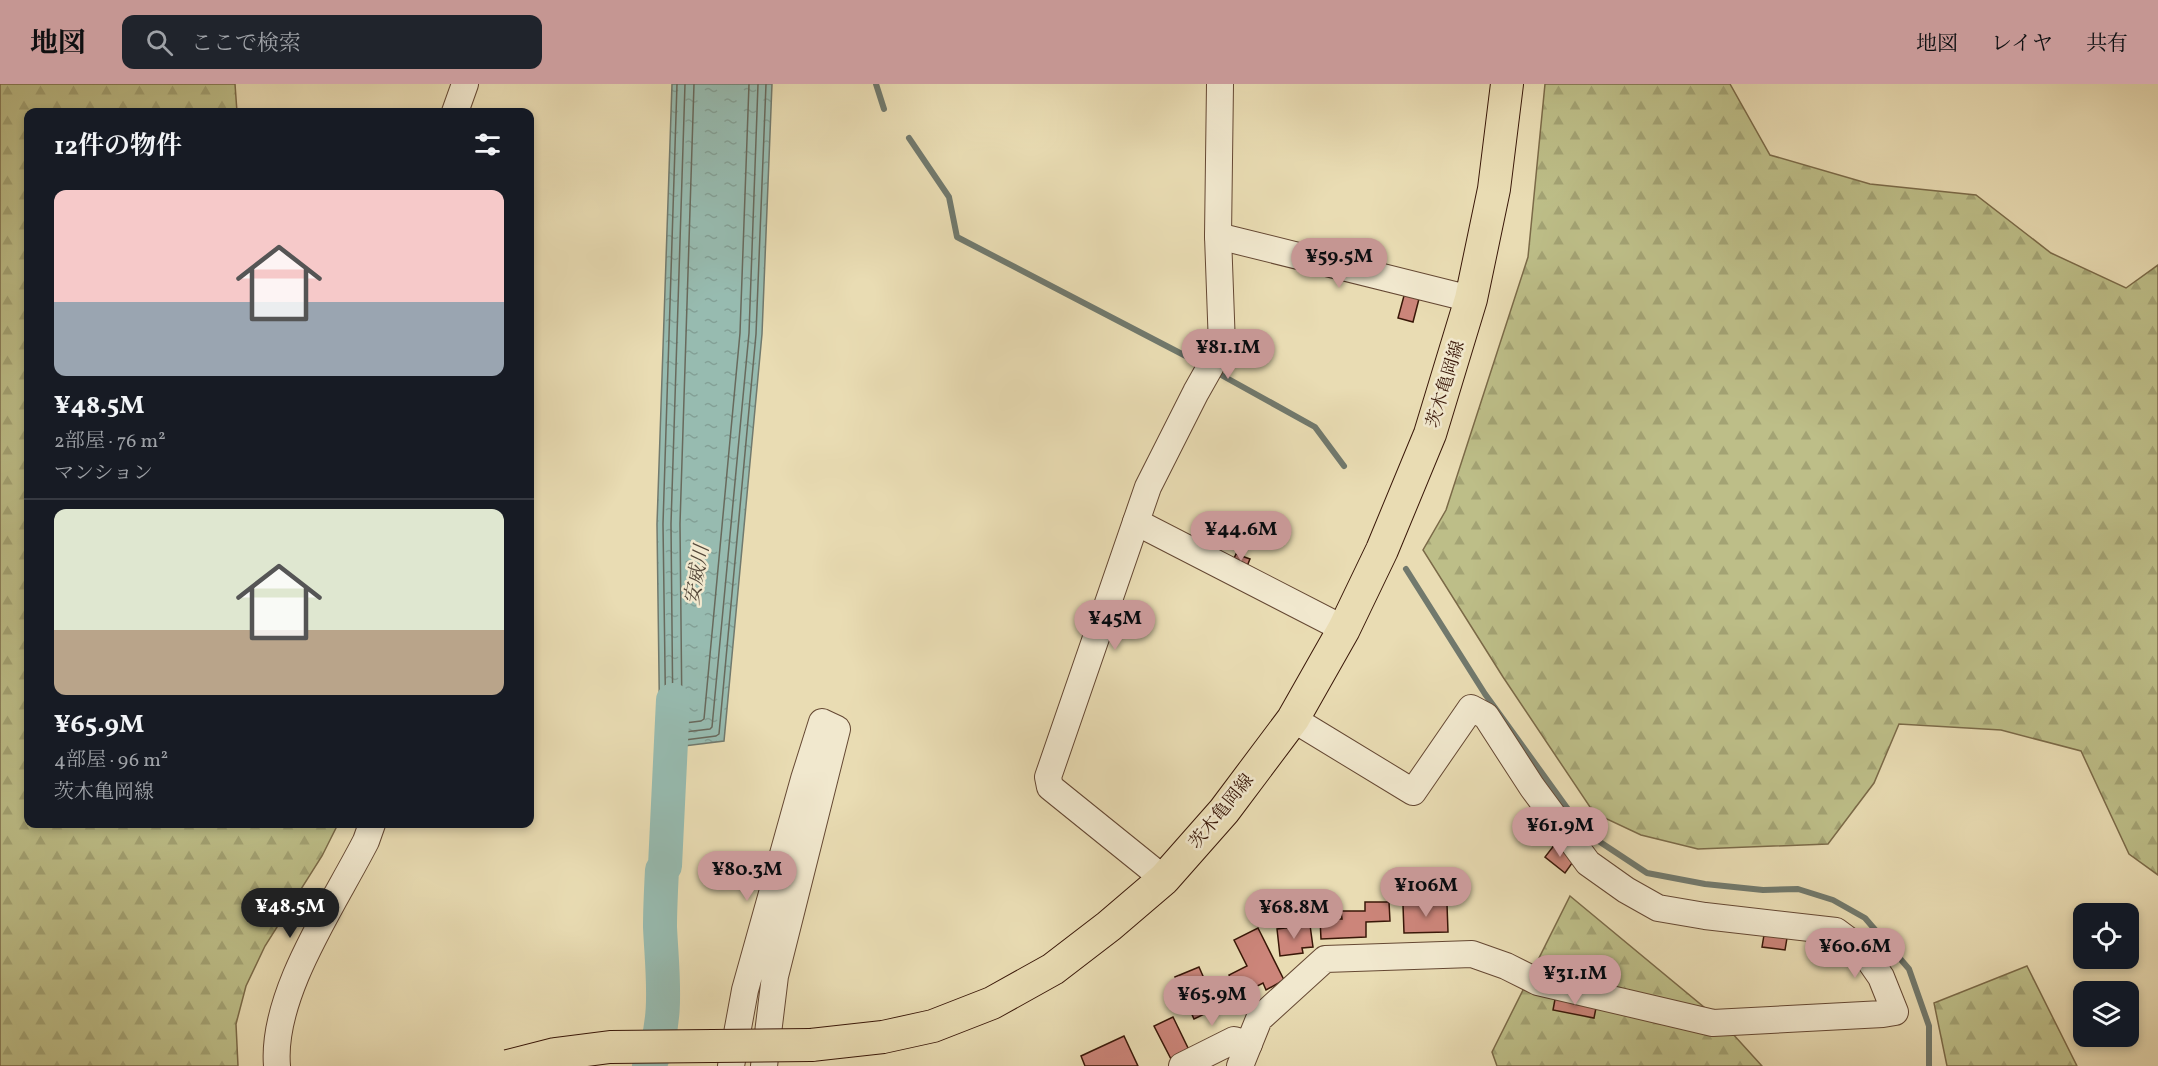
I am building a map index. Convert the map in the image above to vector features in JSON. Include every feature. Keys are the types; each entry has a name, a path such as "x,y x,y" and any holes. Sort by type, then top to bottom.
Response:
{"main road":[{"name":"茨木亀岡線","path":"508,1066 555,1054 610,1047 811,1045 857,1053 883,1037 933,1026 992,1004 1053,969 1109,926 1164,879 1224,811 1293,719 1344,629 1399,512 1430,434 1471,299 1494,189 1507,84"}],"street":[{"path":"456,108 465,84"},
{"path":"1164,879 1050,787 1048,777 1148,487 1222,346 1218,236 1220,84"},
{"path":"1218,236 1471,299"},
{"path":"1136,522 1344,629"},
{"path":"1244,1055 1259,1019 1325,959 1472,954 1506,966 1538,982 1713,1023 1895,1012 1881,977 1863,951 1836,931 1705,916 1658,908 1626,890 1588,863 1532,787 1486,716 1471,708 1413,792 1293,719"},
{"path":"731,1066 745,990 822,722 837,729 775,976 764,1066"},
{"path":"277,1066 280,1023 293,982 371,828"},
{"path":"1182,1066 1234,1040 1244,1055"}],"green space":[{"path":"0,84 235,84 237,108 24,108 24,828 336,828 322,856 265,946 246,986 236,1024 238,1066 0,1066"},
{"path":"1545,84 1730,84 1770,155 1870,184 1976,195 2051,253 2126,288 2158,265 2158,875 2129,854 2081,751 2001,730 1899,724 1874,783 1828,844 1698,849 1641,835 1594,813 1503,677 1423,550 1446,510 1528,257"},
{"path":"1570,896 1722,1022 1762,1066 1497,1066 1492,1052"},
{"path":"2027,966 2077,1066 1947,1066 1934,1003"}],"water":[{"path":"672,84 772,84 762,334 724,741 660,749 657,524"}],"building":[{"path":"1405,292 1420,295 1413,322 1398,318"},
{"path":"1236,554 1250,559 1245,571 1231,565"},
{"path":"1555,844 1575,859 1565,873 1545,857"},
{"path":"1365,902 1389,902 1390,921 1366,922 1366,937 1321,939 1320,919 1342,919 1341,911 1365,911"},
{"path":"1447,904 1448,932 1404,933 1403,905"},
{"path":"1310,925 1313,947 1302,948 1303,953 1280,956 1277,929"},
{"path":"1258,928 1284,980 1266,990 1263,983 1240,995 1229,975 1247,966 1234,940"},
{"path":"1765,929 1788,932 1785,950 1762,947"},
{"path":"1199,967 1217,1008 1194,1019 1175,977"},
{"path":"1556,994 1597,1003 1594,1018 1553,1010"},
{"path":"1173,1017 1189,1050 1171,1059 1154,1026"},
{"path":"1124,1036 1138,1066 1085,1066 1081,1056"}],"waterway":[{"path":"876,84 884,109"},
{"path":"909,138 949,197 957,237 1205,366"},
{"path":"1214,371 1315,427 1344,466"},
{"path":"1406,569 1485,694 1570,812 1600,842 1647,873 1705,884 1763,890 1798,889 1833,900 1865,918 1909,969 1929,1026 1929,1066"},
{"name":"安威川","path":"649,1066 656,1050 662,1015 660,906 662,870 665,866 673,700"}]}
